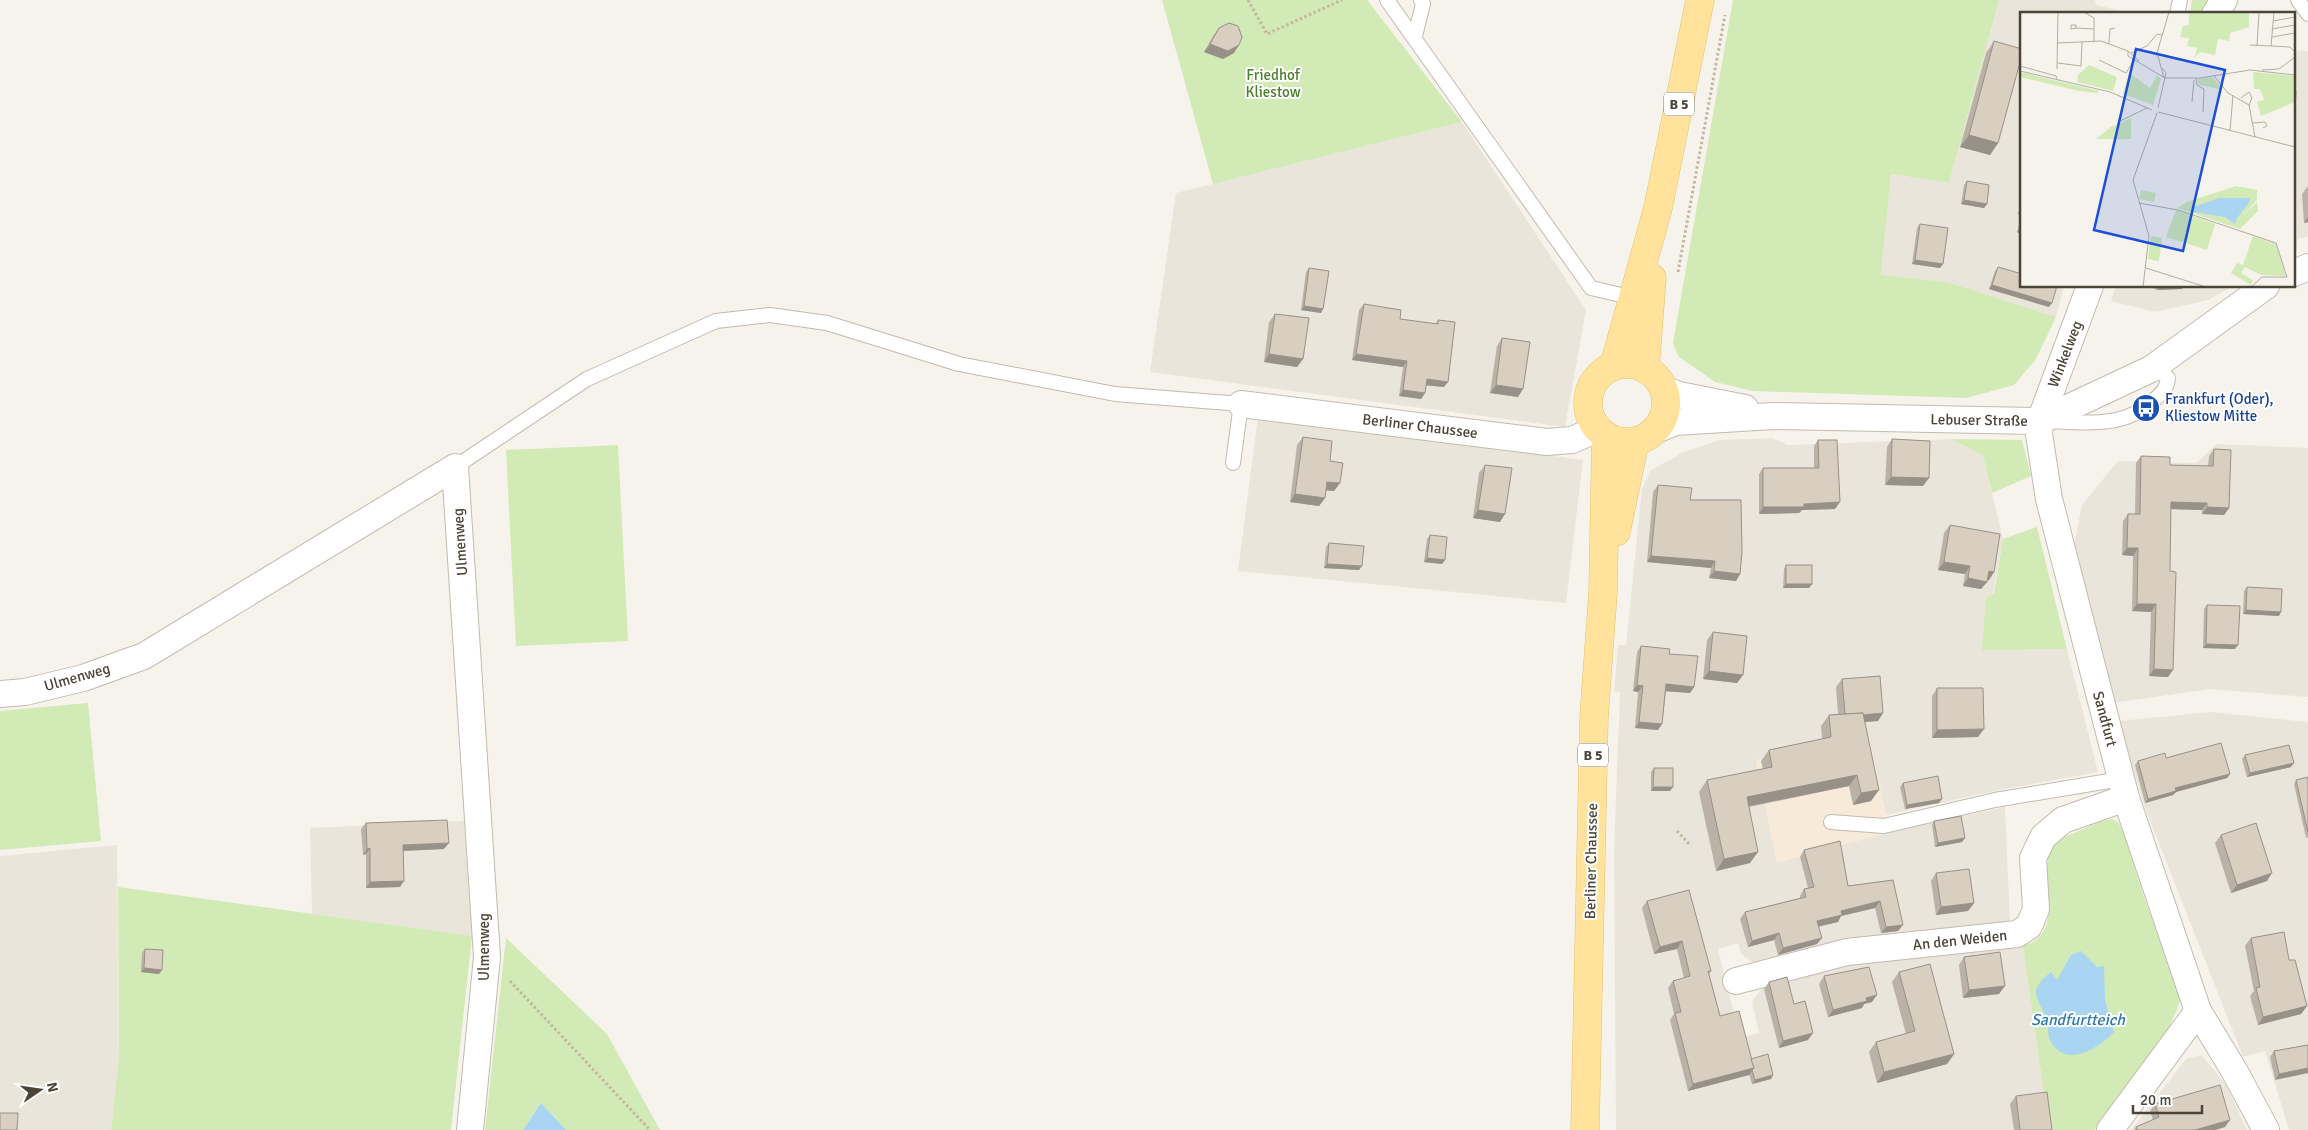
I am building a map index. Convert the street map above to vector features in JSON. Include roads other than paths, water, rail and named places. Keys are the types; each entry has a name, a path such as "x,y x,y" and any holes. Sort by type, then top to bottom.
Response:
{"main road":[{"name":"B 5","path":"1614,366 1658,208 1700,0"},
{"name":"B 5","path":"1645,369 1658,208"},
{"path":"1635,365 1645,369 1653,374 1663,388 1665,410 1646,436 1615,441 1602,433 1588,409 1591,388 1604,371 1614,366 1635,365"},
{"name":"Berliner Chaussee","path":"1585,1130 1594,717 1603,592 1602,433"},
{"name":"Berliner Chaussee","path":"1603,592 1646,436"}],"street":[{"path":"2216,12 2224,0"},
{"path":"2296,272 2308,267"},
{"name":"Winkelweg","path":"2040,421 2089,288"},
{"name":"Lebuser Straße","path":"1646,436 1675,422 1773,416 2040,421 2151,369 2263,288"},
{"name":"Lebuser Straße","path":"1663,388 1679,395 1773,416"},
{"name":"Berliner Chaussee","path":"1241,404 1547,442 1572,440 1602,433"},
{"name":"Sandfurt","path":"2040,421 2039,434 2049,499 2124,788 2198,1011 2235,1072 2266,1130"},
{"name":"Ulmenweg","path":"0,694 25,692 83,678 144,656 455,467 487,957 470,1130"},
{"name":"An den Weiden","path":"1736,981 1847,952 2017,934 2029,926 2036,909 2033,858 2043,837 2063,820 2124,788"},
{"path":"2110,1130 2198,1011"}],"lane":[{"path":"1387,0 1415,36 1591,288 1634,298"},
{"path":"1415,36 1423,4 1421,0"},
{"path":"2298,0 2308,14"},
{"path":"455,467 587,379 716,321 770,316 827,323 958,364 1115,394 1241,404 1233,463"},
{"path":"1831,822 1884,826 1995,800 2124,788"}],"water":[{"name":"Sandfurtteich","path":"2081,951 2097,967 2104,966 2105,1000 2114,1032 2100,1044 2082,1053 2064,1054 2056,1049 2050,1040 2047,1020 2037,998 2036,989 2051,972 2057,980 2071,955"},
{"path":"541,1103 566,1130 523,1130"}],"place":[{"name":"Frankfurt (Oder), Kliestow Mitte","path":"2146,408"}],"park label":[{"name":"Friedhof Kliestow","path":"1273,84"}]}
